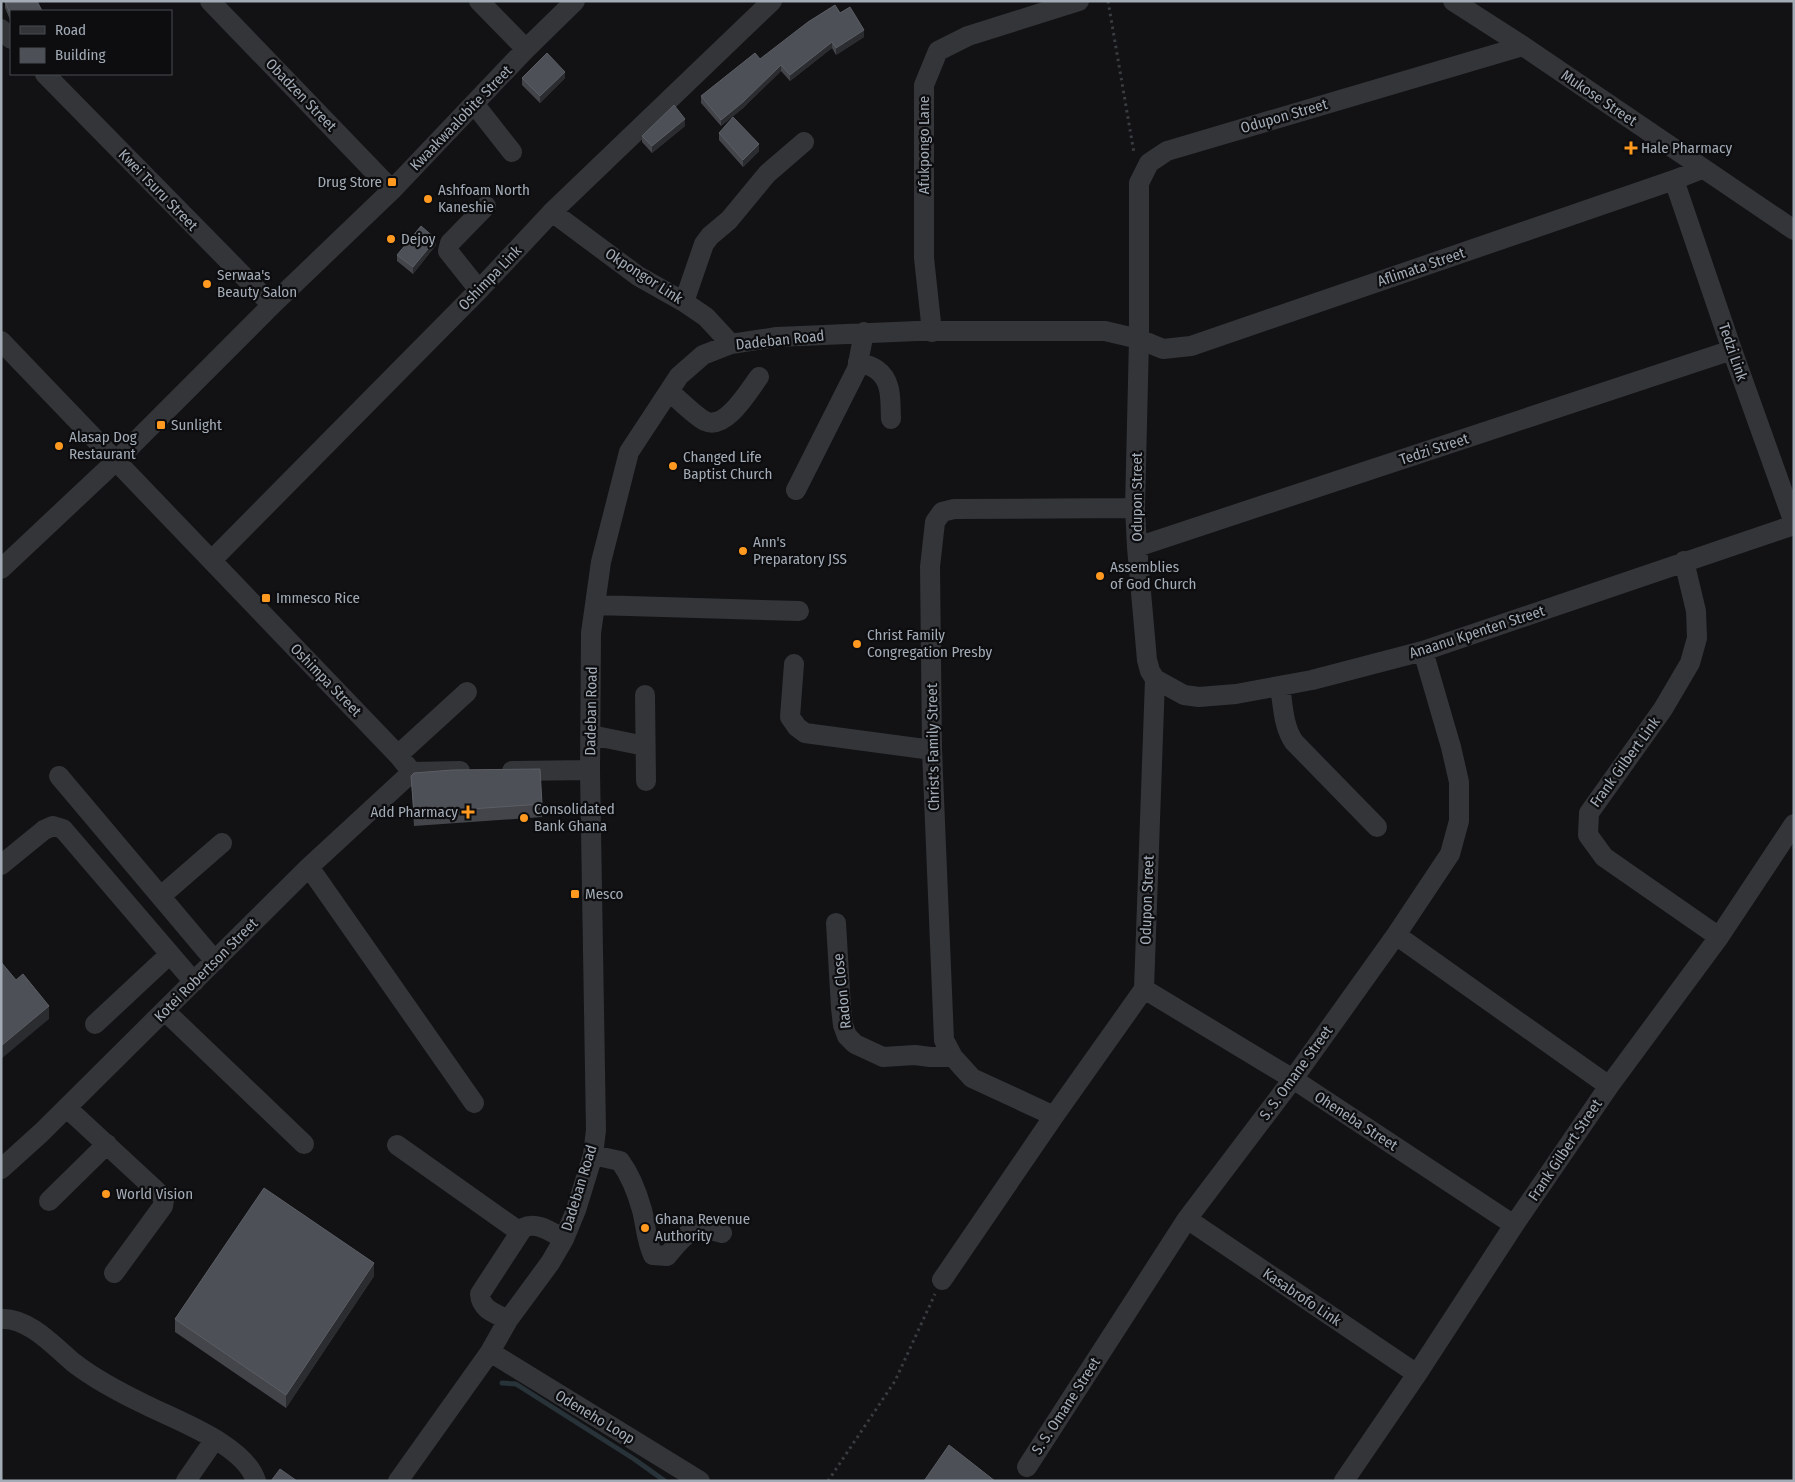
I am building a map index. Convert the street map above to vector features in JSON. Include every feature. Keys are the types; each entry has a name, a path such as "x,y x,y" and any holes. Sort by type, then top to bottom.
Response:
{"street":[{"name":"Obadzen Street","path":"210,1 392,190"},
{"path":"479,1 526,49"},
{"name":"Kwaakwaalobite Street","path":"1,569 117,460 272,305 392,190 475,105 526,49 575,1"},
{"name":"Oshimpa Link","path":"212,560 480,290 552,212 772,1"},
{"name":"Mukose Street","path":"1453,1 1523,46 1794,230"},
{"name":"Afukpongo Lane","path":"932,332 924,258 924,85 938,51 968,36 1068,3"},
{"path":"1,29 10,38"},
{"name":"Odupon Street","path":"1144,989 1155,679 1150,671 1147,660 1137,547 1136,508 1140,339 1139,183 1149,163 1166,151 1523,46"},
{"name":"Kwei Tsuru Street","path":"46,75 272,305"},
{"path":"475,105 512,152"},
{"path":"684,302 704,244 710,236 729,220 768,174 804,142"},
{"name":"Aflimata Street","path":"1140,339 1163,349 1190,346 1702,169"},
{"name":"Tedzi Link","path":"1674,180 1794,524"},
{"path":"480,290 448,251 450,244 486,206"},
{"name":"Okpongor Link","path":"552,212 638,276 706,317 731,344"},
{"name":"Dadeban Road","path":"398,1481 490,1352 508,1320 550,1263 564,1239 576,1210 593,1155 596,1130 590,770 591,633 601,562 629,452 679,376 703,355 731,344 777,337 864,332 1105,331 1140,339"},
{"path":"796,490 857,369 864,332"},
{"name":"Oshimpa Street","path":"1,341 117,460 398,755 412,772"},
{"name":"Tedzi Street","path":"1137,547 1732,350"},
{"path":"858,362 877,370 886,379 890,390 891,420"},
{"path":"669,391 706,421 716,423 728,417 760,377"},
{"name":"Christ's Family Street","path":"1054,1116 972,1078 953,1057 944,1040 932,750 930,567 935,522 942,512 954,509 1136,508"},
{"name":"Anaanu Kpenten Street","path":"1155,679 1184,695 1199,696 1236,694 1312,680 1423,651 1794,524"},
{"name":"Frank Gilbert Link","path":"1684,561 1696,611 1697,638 1690,663 1663,709 1589,813 1588,835 1604,857 1719,937"},
{"path":"595,605 799,611"},
{"name":"S. S. Omane Street","path":"1027,1467 1187,1219 1293,1079 1396,935 1450,854 1459,821 1459,782 1451,747 1423,651"},
{"path":"794,664 790,716 797,727 805,733 932,750"},
{"path":"1280,686 1286,724 1294,742 1378,827"},
{"path":"398,755 467,692"},
{"path":"645,695 646,781"},
{"path":"591,735 645,746"},
{"path":"412,772 590,770"},
{"name":"Kotei Robertson Street","path":"1,1169 67,1108 309,867 412,772"},
{"path":"59,776 215,961"},
{"name":"Frank Gilbert Street","path":"1344,1481 1417,1374 1514,1225 1610,1086 1719,937 1794,824"},
{"path":"1,865 44,830 53,826 63,828 194,982"},
{"path":"161,896 222,843"},
{"path":"309,867 474,1103"},
{"name":"Radon Close","path":"836,923 841,1008 843,1025 847,1036 855,1044 884,1057 914,1055 953,1057"},
{"path":"1396,935 1610,1086"},
{"path":"95,1024 170,954"},
{"path":"942,1280 1054,1116 1144,989"},
{"name":"Oheneba Street","path":"1144,989 1293,1079 1514,1225"},
{"path":"165,1011 304,1144"},
{"path":"67,1108 161,1195 164,1200 163,1206 114,1274"},
{"path":"49,1201 106,1144"},
{"path":"397,1145 520,1232"},
{"path":"593,1155 620,1160 629,1173 642,1211 648,1244 653,1255 667,1256 686,1233 709,1229 722,1233"},
{"name":"Kasabrofo Link","path":"1187,1219 1417,1374"},
{"path":"508,1320 485,1308 480,1301 480,1294 520,1232 523,1228 530,1225 538,1226 564,1239"},
{"path":"1,1319 7,1318 25,1323 88,1374 216,1439 248,1464 256,1481"},
{"name":"Odeneho Loop","path":"490,1352 700,1481"},
{"path":"186,1481 216,1439"}],"path":[{"path":"1108,1 1134,154"},
{"path":"828,1481 895,1381 942,1280"}],"building":[{"path":"37,1 42,10 10,10 10,13 5,2"},
{"path":"835,5 840,13 850,7 864,30 836,48 832,42 790,75 781,65 743,102 721,120 701,96 755,53 760,59 808,22"},
{"path":"547,53 565,72 540,96 522,78"},
{"path":"674,105 685,119 652,146 642,136"},
{"path":"733,117 759,144 743,160 719,133"},
{"path":"421,226 436,239 413,267 397,255"},
{"path":"540,769 542,804 414,813 411,776 414,773 452,770"},
{"path":"1,962 16,980 23,974 49,1006 1,1046"},
{"path":"264,1188 374,1263 286,1395 175,1319"},
{"path":"949,1445 995,1481 924,1481"},
{"path":"280,1469 297,1481 271,1481"}],"waterway":[{"path":"502,1383 516,1384 634,1459 665,1481"}],"place":[{"name":"Hale Pharmacy","path":"1631,148"},
{"name":"Drug Store","path":"392,182"},
{"name":"Ashfoam North Kaneshie","path":"428,199"},
{"name":"Dejoy","path":"391,239"},
{"name":"Serwaa's Beauty Salon","path":"207,284"},
{"name":"Sunlight","path":"161,425"},
{"name":"Alasap Dog Restaurant","path":"59,446"},
{"name":"Changed Life Baptist Church","path":"673,466"},
{"name":"Ann's Preparatory JSS","path":"743,551"},
{"name":"Assemblies of God Church","path":"1100,576"},
{"name":"Immesco Rice","path":"266,598"},
{"name":"Christ Family Congregation Presby","path":"857,644"},
{"name":"Add Pharmacy","path":"468,812"},
{"name":"Consolidated Bank Ghana","path":"524,818"},
{"name":"Mesco","path":"575,894"},
{"name":"World Vision","path":"106,1194"},
{"name":"Ghana Revenue Authority","path":"645,1228"}]}
